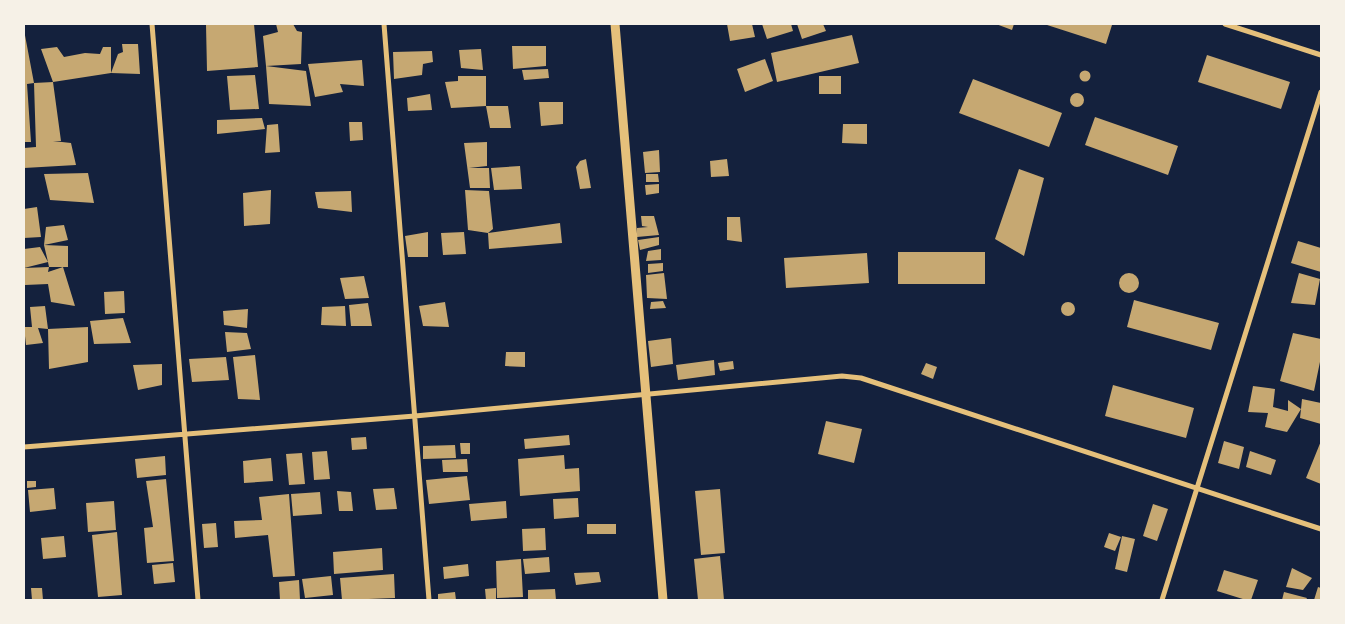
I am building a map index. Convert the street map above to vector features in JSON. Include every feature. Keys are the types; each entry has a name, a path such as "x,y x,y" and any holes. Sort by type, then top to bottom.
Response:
{"street":[{"path":"152,24 198,600"},
{"path":"384,24 429,600"},
{"path":"615,24 663,600"},
{"path":"1225,24 1321,55"},
{"path":"1162,600 1321,92"},
{"path":"24,447 416,416 842,376 861,378 1321,529"}],"building":[{"path":"254,24 258,67 207,71 206,25"},
{"path":"276,24 293,24 297,31 302,32 301,64 266,66 263,36 278,32"},
{"path":"727,24 752,24 755,37 730,41"},
{"path":"762,24 791,24 793,31 767,39"},
{"path":"797,24 823,24 826,31 802,39"},
{"path":"996,24 1014,24 1012,30"},
{"path":"1044,24 1110,24 1112,25 1106,44"},
{"path":"24,30 34,83 27,84 31,142 24,142"},
{"path":"852,35 859,63 777,82 771,53"},
{"path":"122,44 138,44 140,74 111,73 118,54 123,52"},
{"path":"512,46 546,46 546,66 513,69"},
{"path":"57,47 64,57 85,53 100,54 103,47 111,47 111,73 53,82 41,49"},
{"path":"481,49 483,70 461,68 459,50"},
{"path":"432,51 433,62 423,64 422,75 394,79 393,52"},
{"path":"1207,55 1290,82 1281,109 1198,82"},
{"path":"765,59 773,81 745,92 737,69"},
{"path":"362,60 364,86 340,84 343,92 315,97 308,64"},
{"path":"266,66 306,71 311,106 269,104"},
{"path":"548,69 549,78 524,80 522,70"},
{"path":"1085,70 1091,76 1085,82 1079,76"},
{"path":"255,75 259,109 230,110 227,76"},
{"path":"458,76 486,76 486,106 451,108 445,82 458,81"},
{"path":"819,76 841,76 841,94 819,94"},
{"path":"973,79 1062,113 1049,147 959,113"},
{"path":"53,82 61,141 53,141 71,143 76,165 24,168 24,148 36,147 34,83"},
{"path":"1077,93 1082,95 1084,100 1082,105 1077,107 1072,105 1070,100 1072,95"},
{"path":"430,94 432,110 408,111 407,98"},
{"path":"539,102 563,102 563,124 541,126"},
{"path":"486,106 508,106 511,128 490,128"},
{"path":"1095,117 1178,146 1168,175 1085,145"},
{"path":"262,118 265,129 217,134 217,120"},
{"path":"349,122 362,122 363,140 350,141"},
{"path":"278,124 280,152 265,153 267,125"},
{"path":"843,124 867,124 867,144 842,143"},
{"path":"487,142 487,166 469,168 489,168 490,188 470,188 464,143"},
{"path":"659,150 660,172 645,173 643,152"},
{"path":"586,159 591,188 580,189 576,167 580,161"},
{"path":"727,159 729,176 711,177 710,161"},
{"path":"520,166 522,189 494,190 491,168"},
{"path":"1019,169 1044,178 1024,256 995,239"},
{"path":"88,173 94,203 50,200 44,174"},
{"path":"646,174 658,174 659,182 646,182"},
{"path":"659,184 659,193 646,195 645,185"},
{"path":"271,190 270,224 244,226 243,193"},
{"path":"465,190 489,191 493,229 488,233 468,230"},
{"path":"351,191 352,212 318,208 315,192"},
{"path":"37,207 41,237 24,238 24,209"},
{"path":"641,216 654,216 659,235 637,237 637,228 648,227 642,226"},
{"path":"727,217 740,217 742,242 727,240"},
{"path":"560,223 562,243 489,249 488,233"},
{"path":"64,225 68,240 44,245 46,227"},
{"path":"428,232 428,257 408,257 405,236"},
{"path":"464,232 466,254 443,255 441,233"},
{"path":"659,237 659,245 640,250 638,240"},
{"path":"1298,241 1321,248 1321,272 1291,263"},
{"path":"44,245 68,246 68,267 49,267"},
{"path":"40,247 48,262 24,268 24,249"},
{"path":"661,249 661,260 646,261 648,251"},
{"path":"898,252 985,252 985,284 898,284"},
{"path":"867,253 869,283 786,288 784,258"},
{"path":"663,263 663,271 648,273 648,264"},
{"path":"49,267 48,272 63,267 75,306 51,302 48,284 25,285 24,268"},
{"path":"664,273 667,299 647,298 646,275"},
{"path":"1129,273 1136,276 1139,283 1136,290 1129,293 1122,290 1119,283 1122,276"},
{"path":"1299,273 1320,279 1315,305 1291,303"},
{"path":"364,276 369,298 345,299 340,278"},
{"path":"124,291 125,313 105,314 104,292"},
{"path":"1134,300 1219,323 1211,350 1127,327"},
{"path":"663,301 666,308 650,309 651,302"},
{"path":"445,302 449,327 423,326 419,306"},
{"path":"1065,302 1071,302 1075,309 1071,316 1065,316 1061,312 1061,306"},
{"path":"368,303 372,326 351,326 349,305"},
{"path":"45,306 48,329 38,328 43,343 26,345 24,327 32,327 30,307"},
{"path":"345,306 346,326 321,325 322,307"},
{"path":"248,309 247,328 224,325 223,311"},
{"path":"123,318 131,343 94,344 90,321"},
{"path":"88,327 88,362 49,369 48,329"},
{"path":"225,332 247,333 251,349 227,352"},
{"path":"1293,333 1321,339 1321,357 1314,391 1280,381"},
{"path":"671,338 673,364 651,367 648,341"},
{"path":"506,352 525,352 525,367 505,366"},
{"path":"255,355 260,400 238,399 233,357"},
{"path":"226,357 229,380 192,382 189,359"},
{"path":"714,360 715,375 678,380 676,365"},
{"path":"733,361 734,369 720,371 718,363"},
{"path":"926,363 937,367 933,379 921,374"},
{"path":"162,364 162,385 138,390 133,365"},
{"path":"1113,385 1194,408 1186,438 1105,416"},
{"path":"1253,386 1275,389 1273,407 1288,411 1288,400 1301,409 1287,432 1265,427 1268,413 1248,412"},
{"path":"1302,399 1321,403 1321,424 1300,418"},
{"path":"826,421 862,429 854,463 818,454"},
{"path":"569,435 570,445 525,449 524,439"},
{"path":"366,437 367,449 352,450 351,438"},
{"path":"1224,441 1244,447 1239,469 1218,463"},
{"path":"1321,441 1321,484 1306,478"},
{"path":"460,443 470,443 470,454 461,454"},
{"path":"455,445 456,458 423,459 423,446"},
{"path":"327,451 330,479 314,480 312,452"},
{"path":"1250,451 1276,460 1271,475 1246,467"},
{"path":"302,453 305,484 289,485 286,454"},
{"path":"564,455 565,469 579,468 580,491 520,496 518,459"},
{"path":"165,456 166,475 137,478 135,459"},
{"path":"271,458 273,481 244,483 243,461"},
{"path":"467,459 468,472 443,472 442,460"},
{"path":"467,476 470,500 429,504 426,480"},
{"path":"166,479 174,561 147,563 144,528 153,527 146,481"},
{"path":"27,481 36,481 36,487 27,488"},
{"path":"54,488 56,509 30,512 28,490"},
{"path":"394,488 397,509 376,510 373,489"},
{"path":"720,489 725,553 701,555 695,491"},
{"path":"337,491 351,492 353,511 339,511"},
{"path":"320,492 322,514 293,516 291,494"},
{"path":"289,494 295,576 273,577 268,535 235,538 234,521 262,520 259,497"},
{"path":"578,498 579,517 554,519 553,499"},
{"path":"114,501 116,530 88,532 86,503"},
{"path":"506,501 507,518 471,521 469,504"},
{"path":"1153,504 1168,509 1157,541 1143,536"},
{"path":"216,523 218,547 204,548 202,524"},
{"path":"587,524 616,524 616,534 587,534"},
{"path":"545,528 546,550 523,551 522,529"},
{"path":"117,532 122,595 98,597 92,535"},
{"path":"1109,533 1121,537 1115,551 1104,547"},
{"path":"64,536 66,557 43,559 41,538"},
{"path":"1122,536 1135,539 1127,572 1115,569"},
{"path":"382,548 383,570 334,574 333,552"},
{"path":"720,556 724,600 698,600 694,559"},
{"path":"549,557 550,572 525,574 523,559"},
{"path":"521,559 523,597 497,598 496,561"},
{"path":"173,563 175,582 154,584 152,565"},
{"path":"468,564 469,576 444,579 443,567"},
{"path":"1292,568 1312,578 1303,590 1286,587"},
{"path":"1224,570 1258,580 1251,600 1217,591"},
{"path":"599,572 601,582 576,585 574,573"},
{"path":"394,574 395,598 342,600 340,578"},
{"path":"331,576 333,595 305,598 302,579"},
{"path":"299,580 300,600 280,600 279,582"},
{"path":"1318,587 1321,588 1321,600 1314,600"},
{"path":"31,588 42,588 43,600 32,600"},
{"path":"496,588 496,599 486,600 485,589"},
{"path":"555,589 556,600 528,600 528,590"},
{"path":"455,592 456,600 438,600 438,594"},
{"path":"1284,592 1307,598 1306,600 1282,600"}]}
